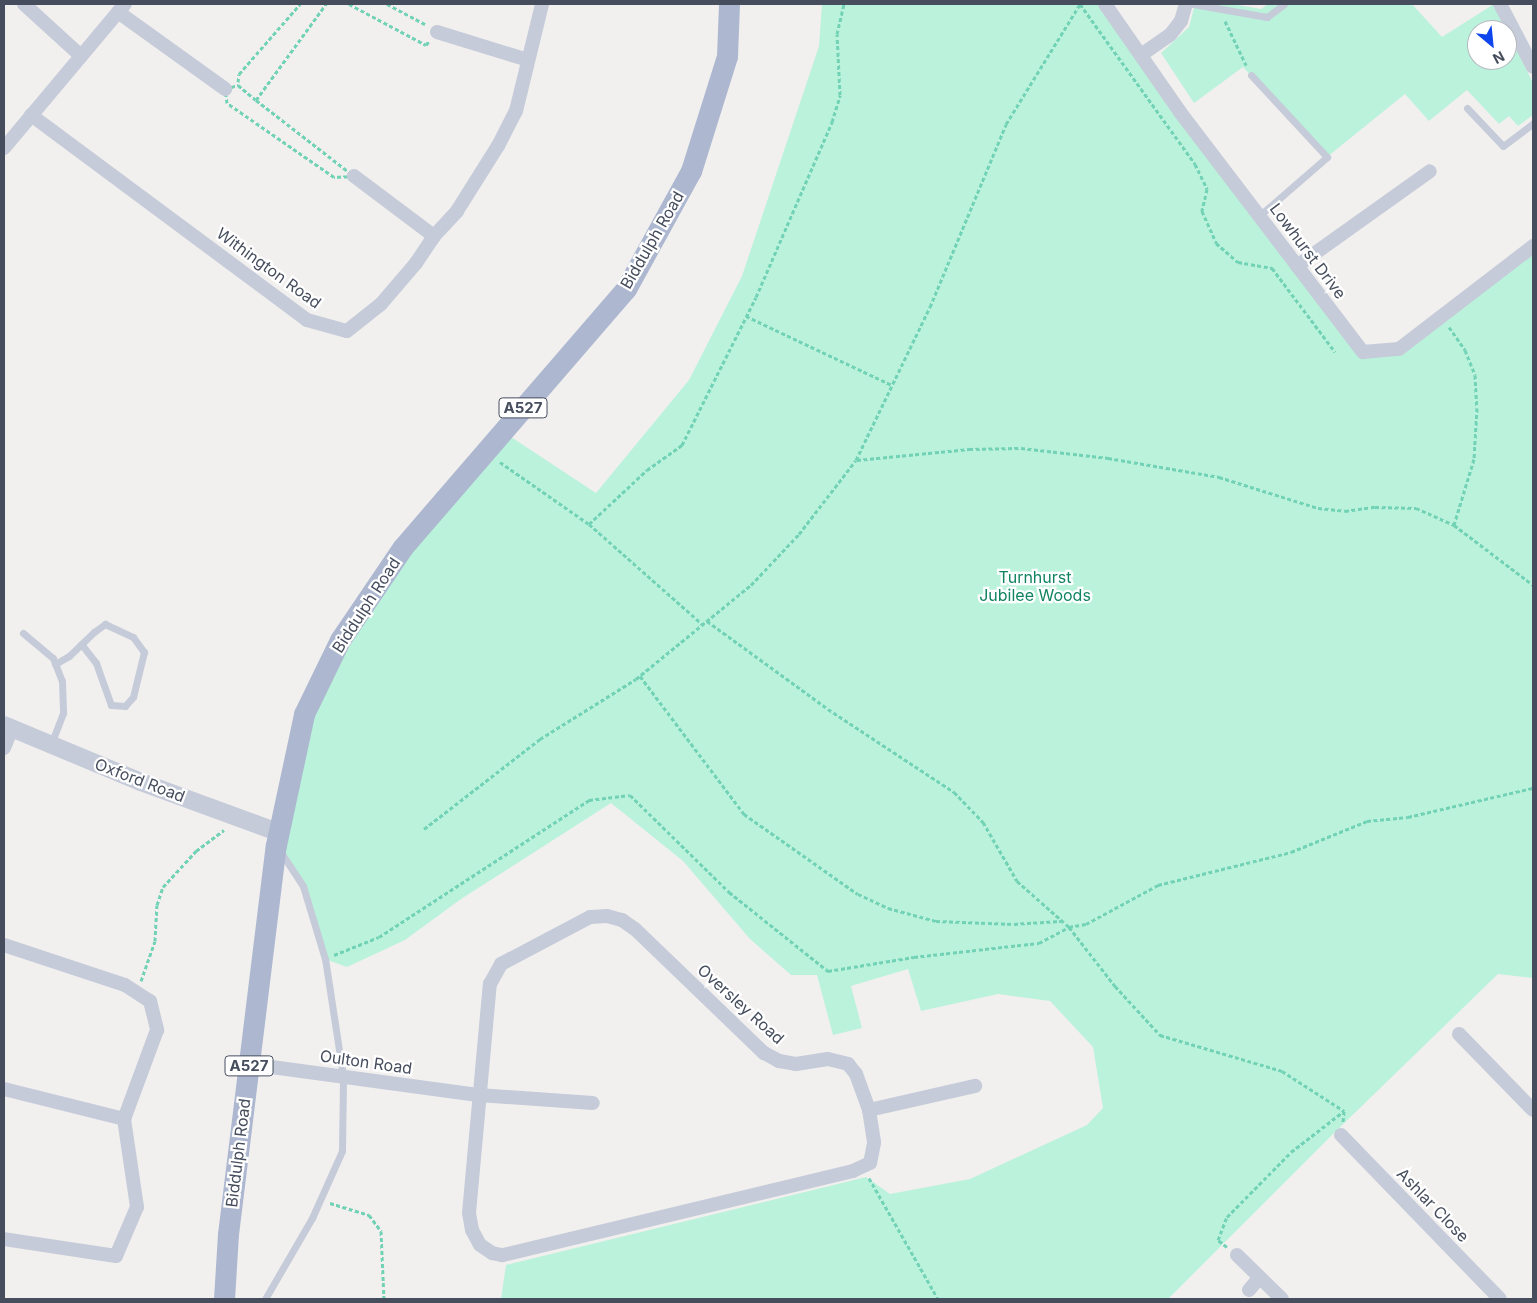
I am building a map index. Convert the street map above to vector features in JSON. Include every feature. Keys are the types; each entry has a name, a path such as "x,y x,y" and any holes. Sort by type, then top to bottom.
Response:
{"main road":[{"name":"Biddulph Road","path":"224,1299 228,1234 277,839 304,714 340,640 403,547 626,289 691,171 727,56 729,4"}],"street":[{"path":"24,4 81,56"},
{"name":"Withington Road","path":"32,115 307,320 326,327 347,331 368,314 400,282 434,236 457,211 498,146 516,111 542,4"},
{"name":"Lowhurst Drive","path":"1105,4 1259,216 1363,352 1399,349 1533,246"},
{"path":"1141,55 1170,34 1181,21 1186,4"},
{"path":"1500,4 1533,67"},
{"path":"4,148 122,8 231,87"},
{"path":"437,32 528,60"},
{"path":"1297,266 1430,171"},
{"path":"354,176 434,236"},
{"path":"4,748 8,726"},
{"name":"Oxford Road","path":"8,726 241,819 277,839"},
{"name":"Oversley Road","path":"607,916 622,920 635,929 764,1053 779,1061 796,1064 828,1059 848,1064 856,1074 869,1110 874,1153 864,1168 502,1255 492,1253 480,1245 472,1230 469,1214 478,1095 490,984 501,964 590,917 607,916"},
{"path":"4,945 126,986 150,1001 157,1030 124,1119 137,1207 116,1256 4,1239"},
{"path":"1459,1034 1533,1110"},
{"name":"Oulton Road","path":"249,1064 478,1095 593,1103"},
{"path":"869,1110 975,1086"},
{"path":"4,1088 124,1119"},
{"name":"Ashlar Close","path":"1341,1135 1500,1299"},
{"path":"1237,1255 1282,1299"},
{"path":"1248,1290 1259,1278"}],"lane":[{"path":"1193,4 1219,10 1267,16 1284,4"},
{"path":"1251,75 1327,157 1259,216"},
{"path":"1467,108 1503,146 1533,123"},
{"path":"55,664 105,624 133,637 144,652 133,697 125,706 111,705 96,663 81,644"},
{"path":"23,633 53,658 62,681 63,713 51,744"},
{"path":"264,1299 320,1200 342,1151 343,1076 325,959 303,886 277,839"}],"path":[{"path":"300,4 239,74 231,87 227,103 334,177 354,176"},
{"path":"256,100 326,4"},
{"path":"349,4 426,45 437,32 387,4"},
{"path":"589,524 647,470 682,445 746,316 832,122 840,95 837,34 844,4"},
{"path":"424,829 540,739 640,676 751,585 798,534 856,460 930,307 1006,124 1080,4 1195,164 1207,189 1202,211 1216,243 1238,262 1272,268 1335,352"},
{"path":"1219,10 1251,75"},
{"path":"231,87 256,100 354,176"},
{"path":"746,316 892,385"},
{"path":"1442,316 1465,350 1476,383 1474,459 1454,525"},
{"path":"856,460 969,449 1021,448 1108,458 1219,478 1318,508 1345,511 1375,507 1416,508 1454,525 1533,585"},
{"path":"485,451 589,524 703,626"},
{"path":"707,622 828,709 954,792 983,822 1017,881 1069,927 1115,986 1160,1035 1282,1071 1344,1111"},
{"path":"640,676 744,814 858,894 888,908 936,921 1014,924 1062,921"},
{"path":"325,959 379,937 589,800 630,795 729,892 828,971 914,957 1039,943 1069,927 1086,924 1158,885 1291,852 1367,821 1408,817 1533,788"},
{"path":"137,993 155,941 159,921 157,905 163,887 196,851 241,819"},
{"path":"1341,1135 1344,1111"},
{"path":"1218,1240 1227,1217 1291,1152 1344,1111"},
{"path":"864,1168 938,1299"},
{"path":"320,1200 369,1215 381,1231 384,1299"}],"green space":[{"name":"Turnhurst Jubilee Woods","path":"822,4 1105,4 1363,352 1399,349 1533,246 1533,978 1498,974 1333,1134 1168,1299 501,1299 506,1265 866,1177 890,1194 970,1179 1087,1125 1103,1108 1093,1047 1050,1001 998,994 921,1011 908,969 851,986 862,1028 833,1035 817,975 791,975 750,939 683,861 611,803 461,899 405,940 347,967 325,959 303,886 267,841 340,640 502,431 596,493 689,380 742,276 819,46"},
{"path":"1195,4 1231,4 1261,9 1268,4 1412,4 1442,37 1467,21 1467,70 1517,70 1517,50 1533,83 1533,115 1518,126 1509,116 1499,124 1467,90 1429,121 1405,94 1327,157 1243,67 1194,103 1161,53 1189,27"},
{"path":"1494,4 1502,20 1469,20"}]}
